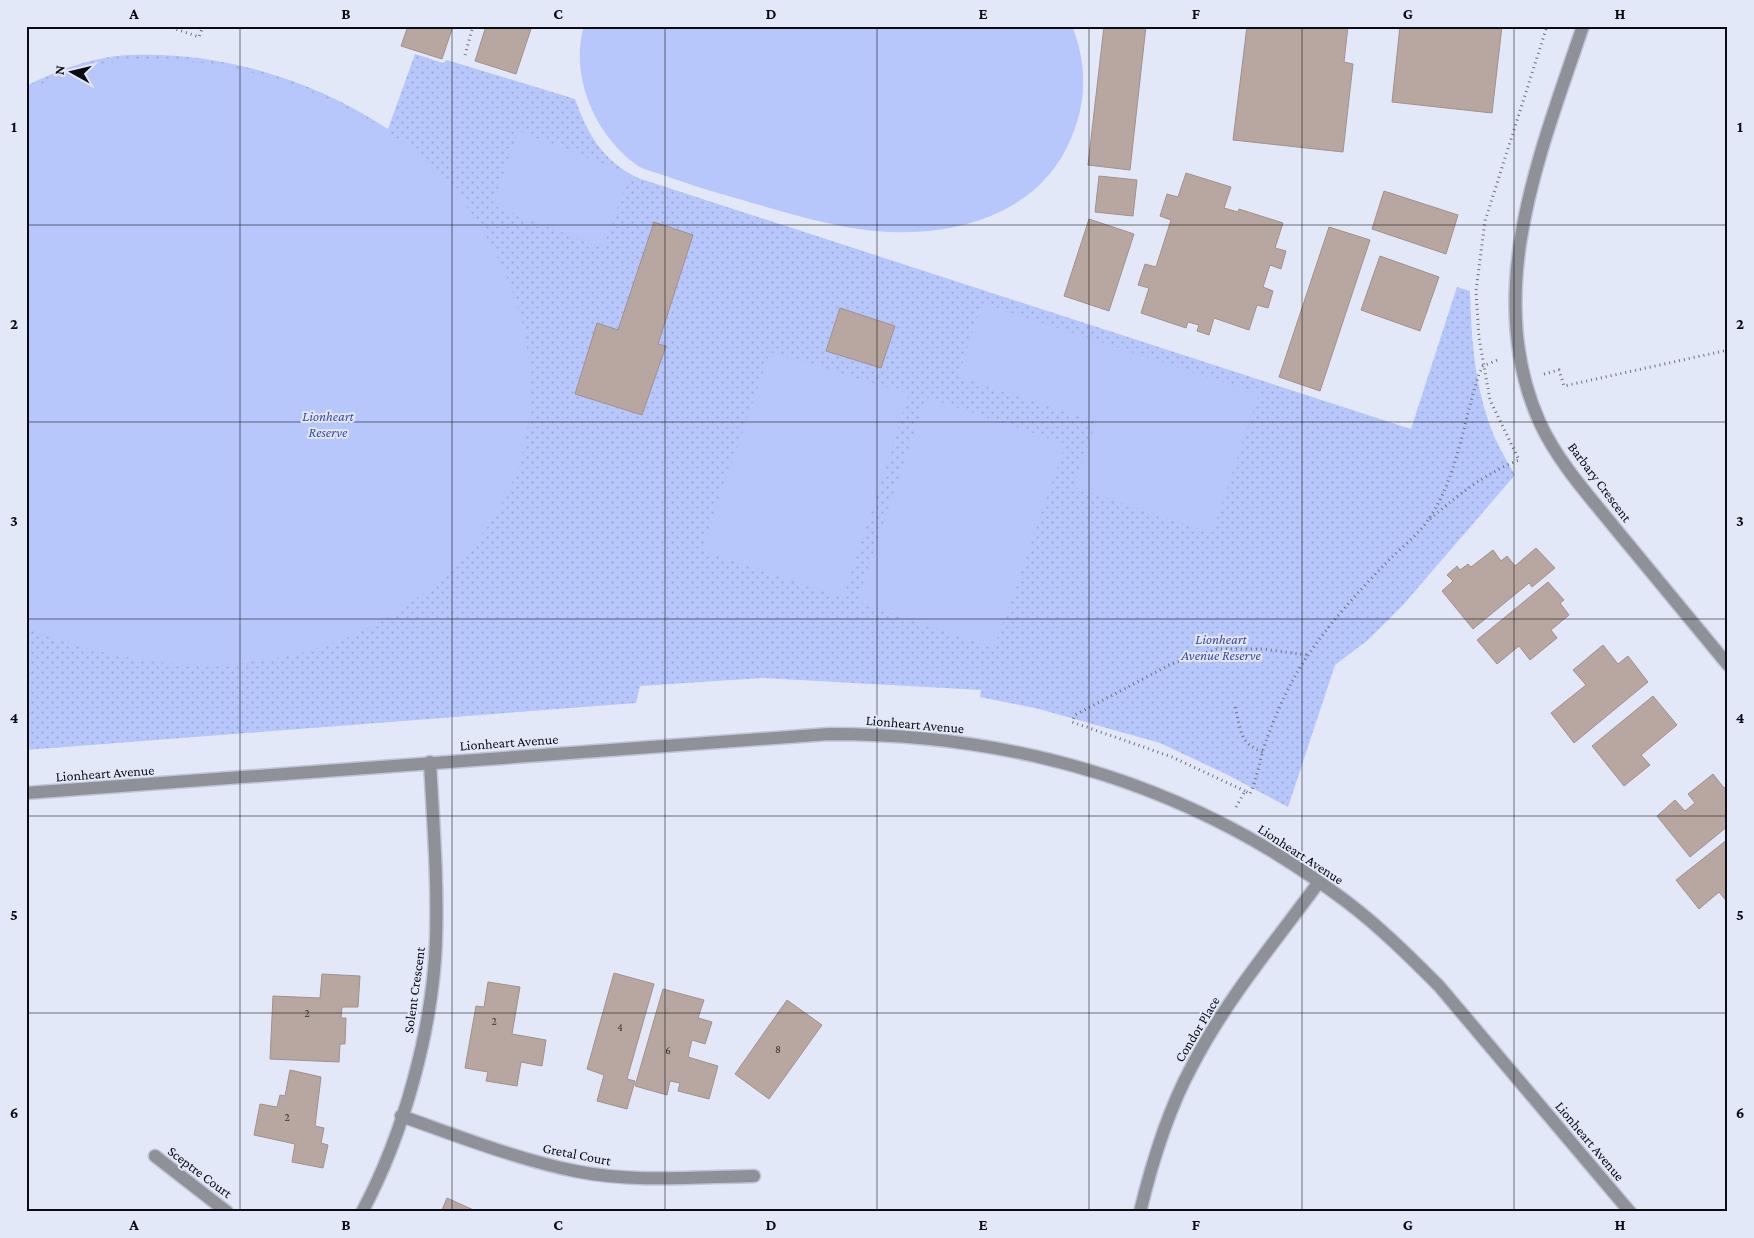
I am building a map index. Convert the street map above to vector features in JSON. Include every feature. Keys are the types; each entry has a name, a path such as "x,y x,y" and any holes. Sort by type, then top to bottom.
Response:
{"street":[{"name":"Barbary Crescent","path":"1583,26 1540,155 1524,215 1516,271 1516,324 1526,381 1540,423 1562,461 1728,665"},
{"name":"Lionheart Avenue","path":"26,793 829,734 907,736 1001,748 1093,770 1150,791 1259,843 1319,882 1379,929 1439,986 1630,1212"},
{"name":"Solent Crescent","path":"362,1212 388,1155 401,1116 425,1024 434,958 436,895 430,762"},
{"name":"Condor Place","path":"1140,1212 1152,1162 1191,1067 1216,1023 1319,882"},
{"name":"Gretal Court","path":"401,1116 536,1162 576,1171 617,1176 754,1176"},
{"name":"Sceptre Court","path":"155,1156 227,1212"}],"path":[{"path":"167,26 200,37 203,26"},
{"path":"464,55 473,26"},
{"path":"1526,381 1559,370 1564,386 1728,350"},
{"path":"1428,521 1445,489 1462,439 1478,374 1484,366 1520,353"},
{"path":"1309,654 1217,649 1171,664 1074,715 1072,722 1172,756 1250,794 1263,752 1294,677 1309,654 1364,586 1428,521 1468,487 1496,469 1519,460"},
{"path":"1235,707 1245,741 1249,746 1263,752"},
{"path":"1226,826 1245,791"}],"green space":[{"path":"584,26 1072,26 1083,68 1083,95 1072,136 1059,161 1042,183 1021,200 998,213 946,229 919,232 872,231 795,215 691,185 638,166 623,154 610,139 590,104 583,85 580,65 580,45"},
{"name":"Lionheart Reserve","path":"415,54 443,63 447,60 575,99 585,124 598,145 615,163 638,178 1411,429 1457,287 1470,291 1471,324 1479,389 1493,434 1515,475 1403,605 1368,640 1335,665 1288,807 1226,774 1160,743 1039,709 980,697 981,690 763,678 640,686 636,703 26,750 26,86 64,69 104,58 131,55 165,55 199,58 266,72 298,83 329,96 388,129"},
{"path":"122,60 202,63 255,73 284,82 340,105 394,136 438,172 461,198 497,256 518,308 528,351 530,372 529,416 521,459 503,502 487,528 456,564 411,603 361,631 308,651 252,662 195,664 138,659 81,647 26,627 26,91 61,75"},
{"path":"519,131 630,174 603,248 492,205"},
{"path":"982,303 1259,394 1212,533 1074,487 1096,422 958,377"},
{"path":"770,352 909,394 843,598 702,550"},
{"path":"926,397 1066,444 994,648 857,601"}],"building":[{"path":"408,26 453,26 442,59 401,46"},
{"path":"486,26 532,26 516,74 475,61"},
{"path":"1104,26 1146,26 1130,170 1088,165"},
{"path":"1247,26 1348,26 1344,62 1353,64 1343,152 1233,140"},
{"path":"1400,26 1502,26 1492,113 1392,102"},
{"path":"1186,173 1231,187 1224,208 1238,212 1239,209 1283,223 1275,248 1286,251 1281,269 1270,265 1263,287 1273,291 1268,308 1257,305 1249,330 1214,318 1209,335 1197,331 1199,325 1188,322 1186,328 1141,313 1149,288 1138,285 1145,264 1156,267 1171,220 1160,216 1167,194 1178,197"},
{"path":"1099,176 1137,180 1133,216 1095,212"},
{"path":"1384,191 1458,215 1446,254 1372,229"},
{"path":"1089,219 1134,234 1109,311 1064,296"},
{"path":"654,222 693,235 658,344 666,346 642,415 575,394 597,323 618,330"},
{"path":"1329,227 1370,240 1320,391 1279,377"},
{"path":"1380,256 1439,277 1420,331 1361,310"},
{"path":"840,308 895,326 881,368 826,351"},
{"path":"1536,548 1555,568 1532,587 1529,583 1473,629 1442,591 1453,581 1447,575 1457,566 1460,570 1468,564 1471,567 1493,550 1501,561 1507,556 1515,566"},
{"path":"1548,582 1564,600 1560,603 1569,615 1551,630 1557,638 1530,660 1519,646 1497,664 1477,640"},
{"path":"1603,645 1618,664 1628,656 1648,682 1574,743 1551,713 1586,685 1573,670"},
{"path":"1653,696 1677,725 1641,755 1650,765 1624,786 1592,746"},
{"path":"1713,774 1724,788 1728,785 1728,826 1690,857 1657,816 1675,800 1685,811 1695,803 1688,794"},
{"path":"1728,839 1728,903 1719,892 1699,909 1676,880"},
{"path":"614,973 654,984 627,1079 635,1081 627,1109 597,1101 604,1075 587,1069"},
{"path":"322,974 360,976 358,1007 342,1007 341,1018 346,1018 345,1044 340,1044 339,1062 270,1059 273,996 320,998"},
{"path":"488,982 520,987 512,1034 546,1040 542,1066 521,1062 517,1086 486,1081 488,1072 465,1068 476,1006 484,1007"},
{"path":"663,989 704,1000 698,1018 712,1022 705,1044 692,1040 688,1057 718,1066 709,1099 678,1091 680,1083 670,1081 667,1095 635,1086"},
{"path":"787,1000 822,1025 769,1099 735,1074"},
{"path":"290,1070 321,1077 315,1126 324,1128 321,1143 328,1145 323,1168 292,1162 295,1144 254,1135 260,1104 277,1107 280,1095 285,1096"},
{"path":"447,1198 478,1212 441,1212"}],"park label":[{"name":"Lionheart Avenue Reserve","path":"1221,648"}]}
